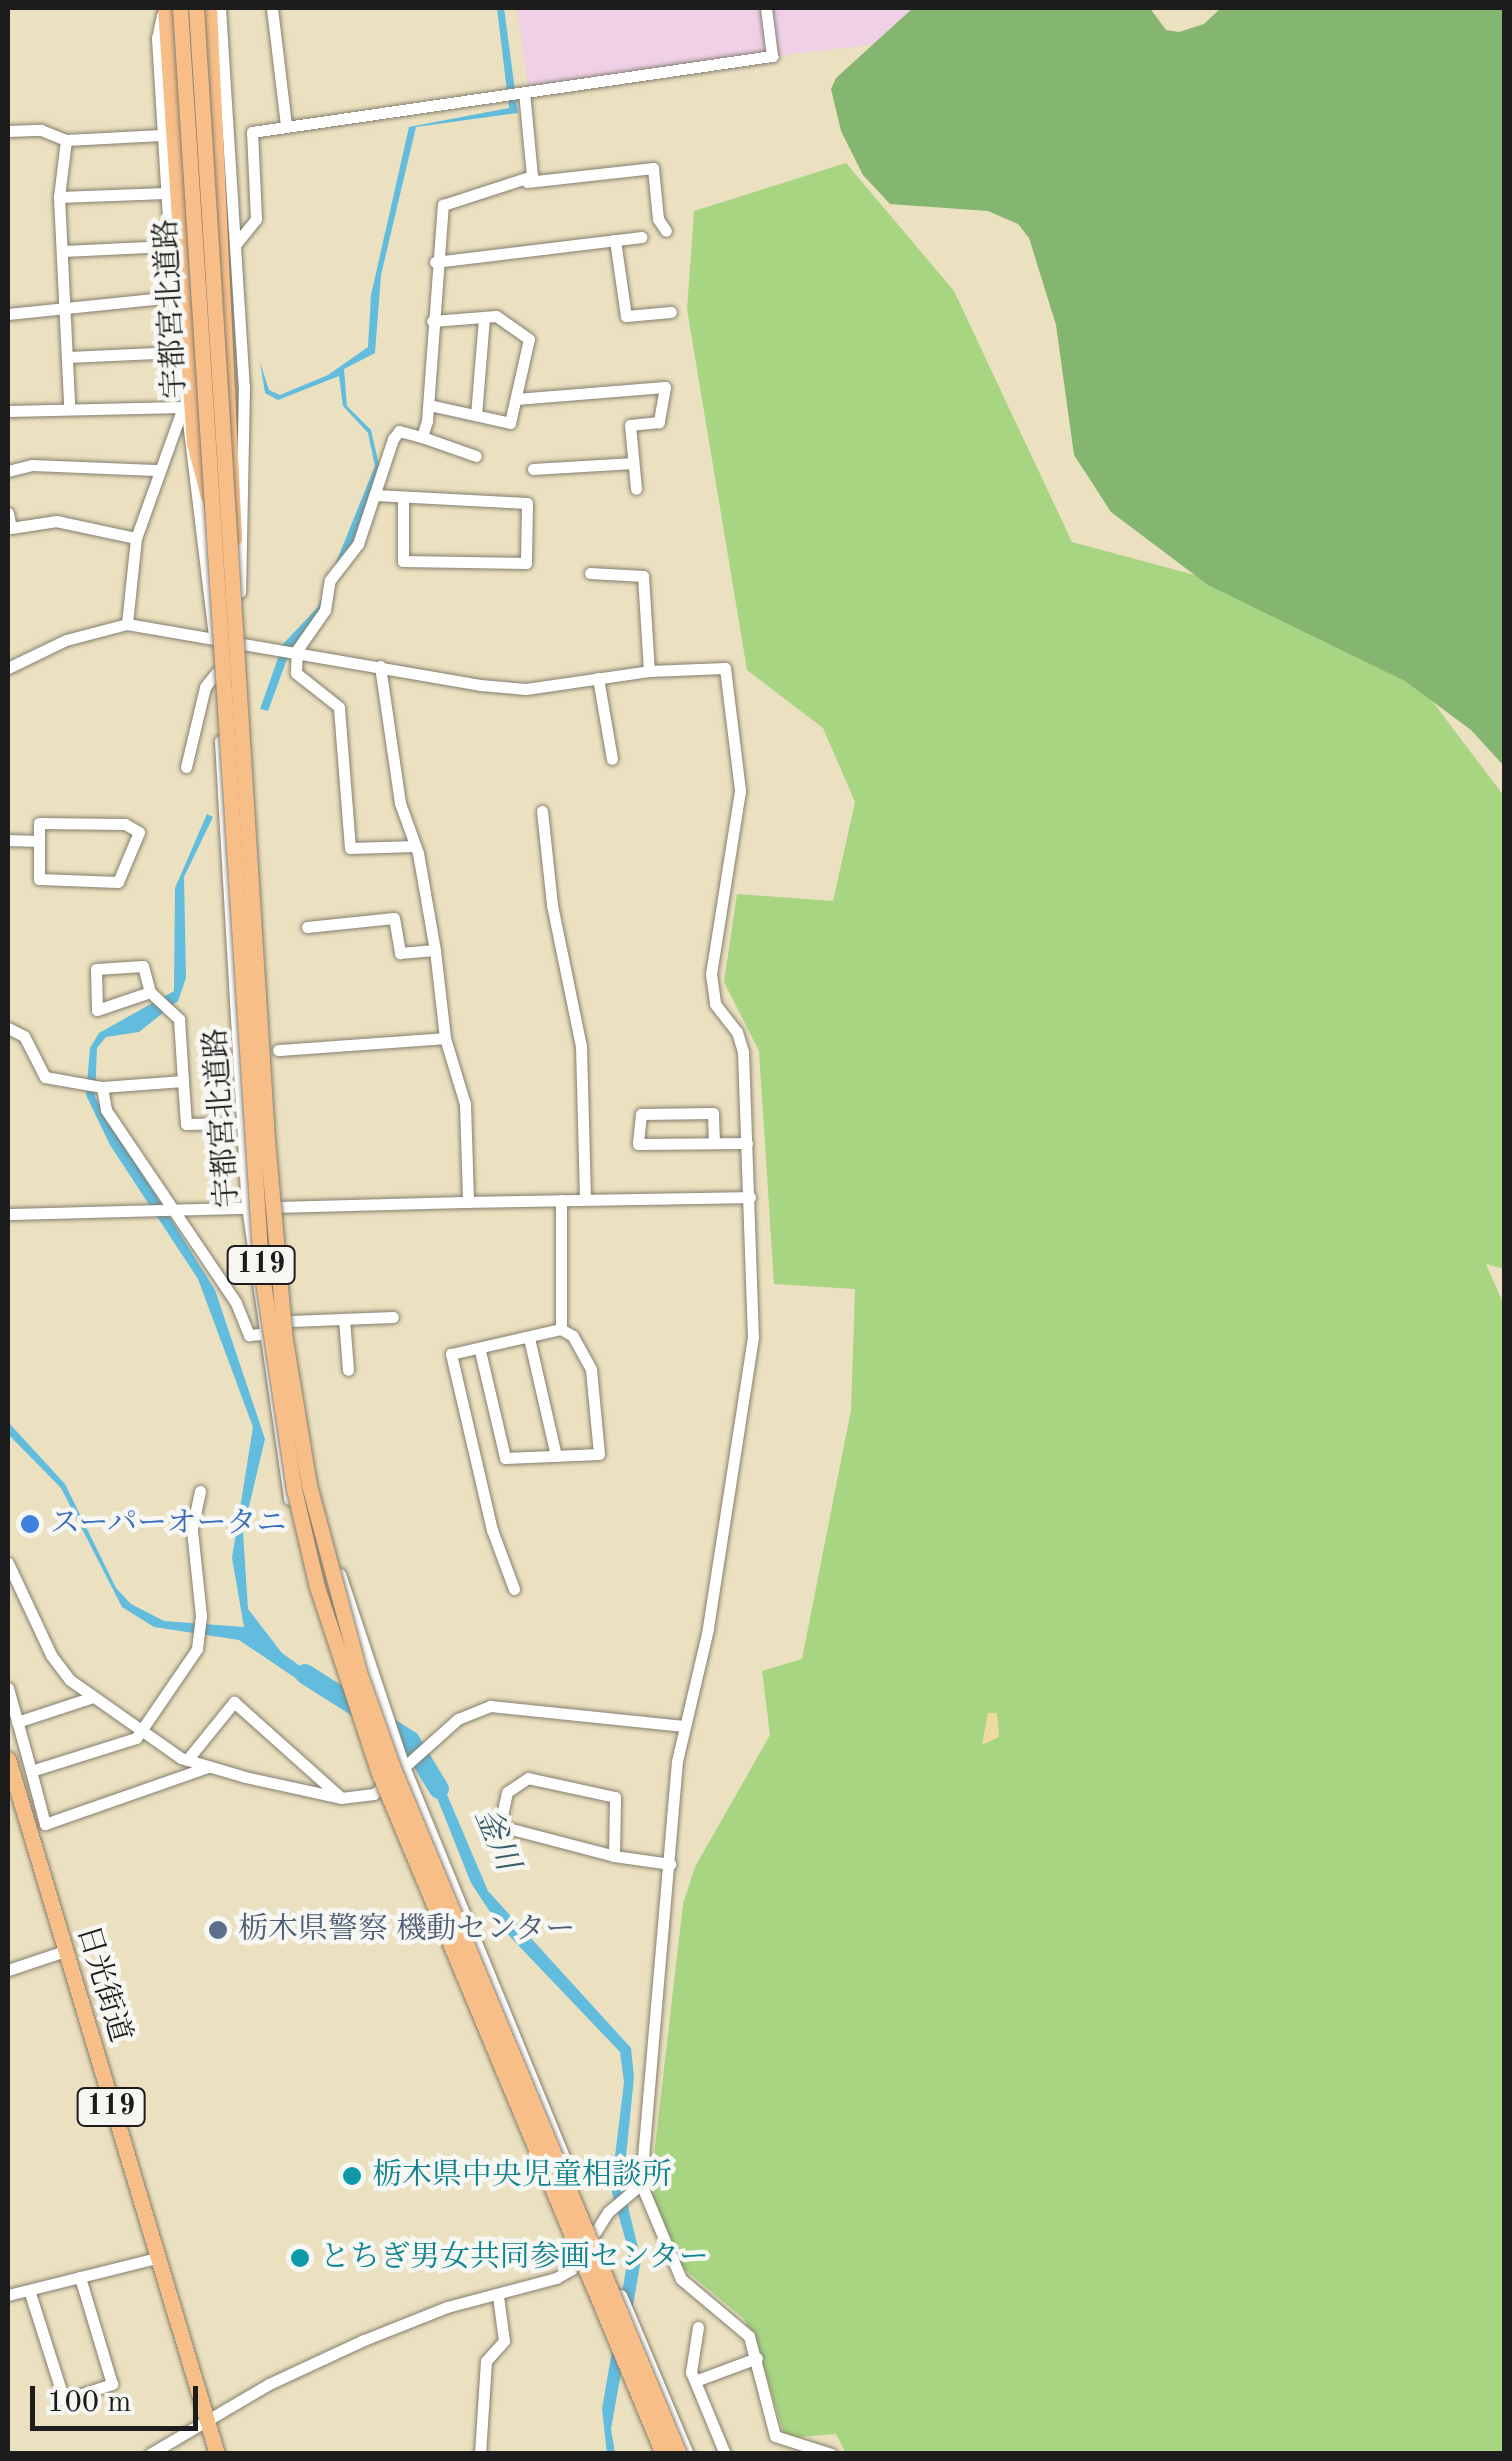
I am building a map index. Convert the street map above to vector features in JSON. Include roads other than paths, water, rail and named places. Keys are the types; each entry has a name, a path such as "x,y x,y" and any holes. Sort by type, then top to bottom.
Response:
{"highway":[{"path":"164,8 194,443 211,509"},
{"name":"宇都宮北道路","path":"180,8 261,1268 302,1522 380,1774 660,2454"},
{"name":"宇都宮北道路","path":"196,8 278,1286 295,1409 332,1582 413,1818 679,2454"},
{"path":"210,8 236,510 230,576"},
{"name":"日光街道","path":"8,1759 217,2454"}],"street":[{"path":"164,8 157,38 173,297 183,407 214,638 247,1206 277,1445 306,1570 380,1789 576,2263 660,2454"},
{"path":"220,8 244,386 240,642 278,1204 290,1321 326,1531 407,1767 594,2233 688,2454"},
{"path":"272,8 286,125"},
{"path":"235,245 256,218 252,132 772,56 766,8"},
{"path":"524,92 532,146 527,182"},
{"path":"8,131 41,130 66,140 162,135"},
{"path":"66,140 59,197 70,405"},
{"path":"422,436 429,405 434,262 443,205 479,189 653,168 658,218 666,231"},
{"path":"59,197 166,192"},
{"path":"434,262 641,237"},
{"path":"615,240 626,316 671,312"},
{"path":"62,251 170,246"},
{"path":"8,314 66,304 173,297"},
{"path":"429,405 510,423 529,340 496,316 432,321"},
{"path":"476,415 484,317"},
{"path":"68,357 178,352"},
{"path":"516,400 666,387 659,422 630,425 636,489"},
{"path":"8,411 70,405 183,407"},
{"path":"128,624 136,538 155,470 183,407"},
{"path":"415,846 350,848 340,707 296,673 296,650 325,610 330,580 358,544 392,439 399,431 476,456"},
{"path":"533,469 634,463"},
{"path":"8,472 32,465 155,470"},
{"path":"375,496 403,497 527,504 526,563 402,561 403,497"},
{"path":"8,513 11,528 56,521 136,538"},
{"path":"590,574 644,576 649,671"},
{"path":"8,668 66,640 128,624 526,688 649,671 726,668 740,791 711,974 716,1004 738,1032 743,1052 754,1337 708,1629 683,1726 636,2188 681,2280 742,2326 757,2358 775,2436 831,2454"},
{"path":"380,666 400,803 415,846 435,950 444,1038 465,1104 468,1202"},
{"path":"186,767 205,686 216,673"},
{"path":"598,678 612,759"},
{"path":"542,811 581,1046 585,1199"},
{"path":"39,823 125,824 139,832 118,882 39,879 38,841 39,823"},
{"path":"8,840 38,841"},
{"path":"307,927 394,918 400,953 435,950"},
{"path":"150,992 97,1010 96,969 144,966 150,992 179,1019 186,1124 235,1123"},
{"path":"8,1028 24,1036 45,1077 102,1087 184,1081"},
{"path":"278,1050 444,1038"},
{"path":"102,1087 106,1110 177,1214 249,1335 261,1334"},
{"path":"714,1142 713,1113 641,1114 638,1144 747,1143"},
{"path":"8,1214 177,1214 278,1204 750,1197"},
{"path":"561,1200 562,1330"},
{"path":"290,1321 394,1317"},
{"path":"344,1319 348,1370"},
{"path":"480,1351 506,1458 599,1454 590,1368 573,1336 562,1330 480,1351 451,1354 492,1530 514,1589"},
{"path":"529,1338 556,1456"},
{"path":"31,1771 144,1731 200,1637 202,1616 192,1530 200,1491"},
{"path":"8,1562 51,1655 93,1697 187,1760 208,1767 341,1798 380,1789 458,1719 491,1706 683,1726"},
{"path":"8,1688 45,1824 208,1767"},
{"path":"17,1722 93,1697"},
{"path":"187,1760 234,1702 341,1798"},
{"path":"614,1856 616,1797 528,1778 507,1792 500,1826 614,1856 670,1864"},
{"path":"8,1970 64,1951"},
{"path":"150,2454 269,2384 364,2340 447,2307 545,2284 576,2263 608,2212 636,2188"},
{"path":"8,2296 156,2258"},
{"path":"29,2290 64,2400 112,2384 80,2278"},
{"path":"480,2454 486,2361 504,2341 498,2296"},
{"path":"698,2327 695,2381 725,2454"},
{"path":"695,2381 757,2358"}],"water":[{"path":"497,8 504,8 518,113 416,127 381,275 375,353 344,369 347,406 371,430 379,465 355,543 322,606 287,659 268,711 260,709 283,644 318,607 375,466 368,433 343,406 339,376 278,400 265,393 260,362 269,390 280,395 328,375 368,347 371,295 409,127 509,108"},
{"path":"207,814 213,817 184,877 186,978 178,1001 139,1032 106,1037 97,1048 95,1097 215,1290 265,1439 243,1532 248,1609 282,1653 329,1687 322,1696 239,1640 154,1627 122,1607 61,1488 8,1434 8,1422 65,1484 116,1588 131,1604 164,1621 244,1627 232,1558 253,1427 198,1279 110,1145 86,1095 90,1048 99,1033 174,991 175,888"},
{"path":"434,1764 488,1891 631,2048 634,2077 623,2186 641,2260 611,2429 615,2453 607,2453 602,2409 629,2252 611,2189 624,2082 620,2052 498,1924 471,1883 426,1770"}],"waterway":[{"name":"釜川","path":"305,1674 410,1741 439,1789"}],"place":[{"name":"スーパーオータニ","path":"30,1524"},
{"name":"栃木県警察 機動センター","path":"218,1930"},
{"name":"栃木県中央児童相談所","path":"352,2176"},
{"name":"とちぎ男女共同参画センター","path":"300,2258"}]}
